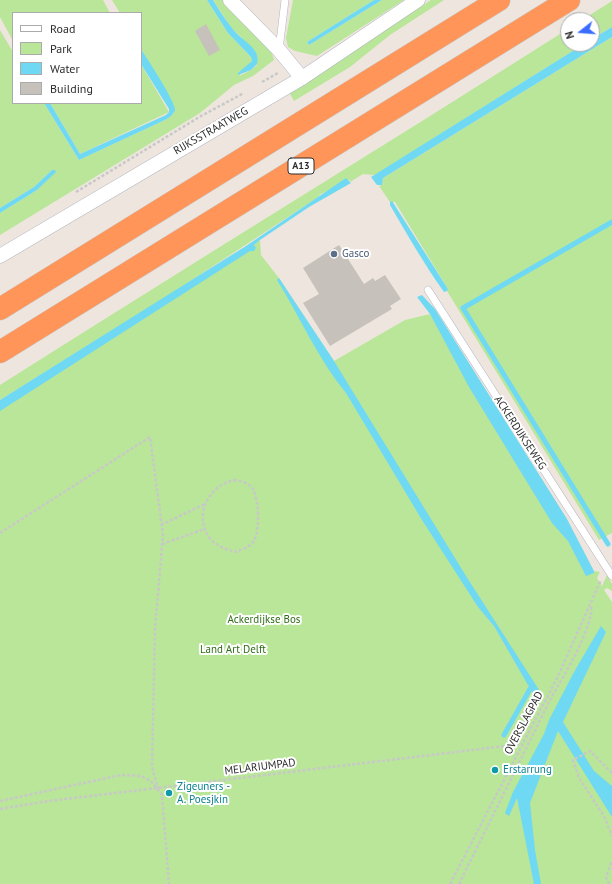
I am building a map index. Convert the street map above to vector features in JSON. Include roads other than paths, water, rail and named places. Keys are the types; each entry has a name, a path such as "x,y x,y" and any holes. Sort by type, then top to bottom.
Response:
{"highway":[{"path":"0,309 499,0"},
{"name":"A13","path":"0,352 569,0"},
{"name":"A13","path":"0,360 33,331"}],"street":[{"path":"230,0 279,50 302,78"},
{"name":"RIJKSSTRAATWEG","path":"0,256 302,78 418,0"}],"lane":[{"path":"279,50 285,0"},
{"name":"ACKERDIJKSEWEG","path":"428,290 612,576"}],"water":[{"path":"207,0 213,0 232,28 256,53 258,58 257,64 251,70 238,75 238,73 252,61 251,57 228,33"},
{"path":"374,0 382,0 309,45 307,42"},
{"path":"612,27 612,37 600,44 600,34"},
{"path":"142,51 174,105 174,113 167,119 79,160 45,104 51,104 80,154 166,115 169,112 169,109 142,66"},
{"path":"571,52 588,52 383,178 382,185 377,185 371,177"},
{"path":"52,170 55,170 56,172 37,190 0,213 0,208 34,187"},
{"path":"346,178 351,183 309,207 260,240 254,245 256,248 254,251 250,251 0,411 0,400 246,246"},
{"path":"392,201 448,289 447,291 444,292 416,249 390,205 390,202"},
{"path":"279,278 334,361 466,576 541,693 538,698 532,692 494,626 478,607 422,520 346,393 318,352 277,280"},
{"path":"422,295 435,309 567,519 594,573 586,576 568,541 552,523 469,387 430,314 417,297"},
{"path":"601,626 606,632 563,722 594,771 612,786 612,817 558,731 530,803 535,850 541,884 534,884 517,798 509,816 505,813 513,792 544,734 549,720 574,672"}],"waterway":[{"path":"608,544 463,308 612,222"},
{"path":"504,735 530,689"}],"place":[{"name":"Gasco","path":"334,254"},
{"name":"Erstarrung","path":"495,770"},
{"name":"Zigeuners - A. Poesjkin","path":"169,793"}],"park label":[{"name":"Ackerdijkse Bos","path":"264,620"},
{"name":"Land Art Delft","path":"233,650"}]}
